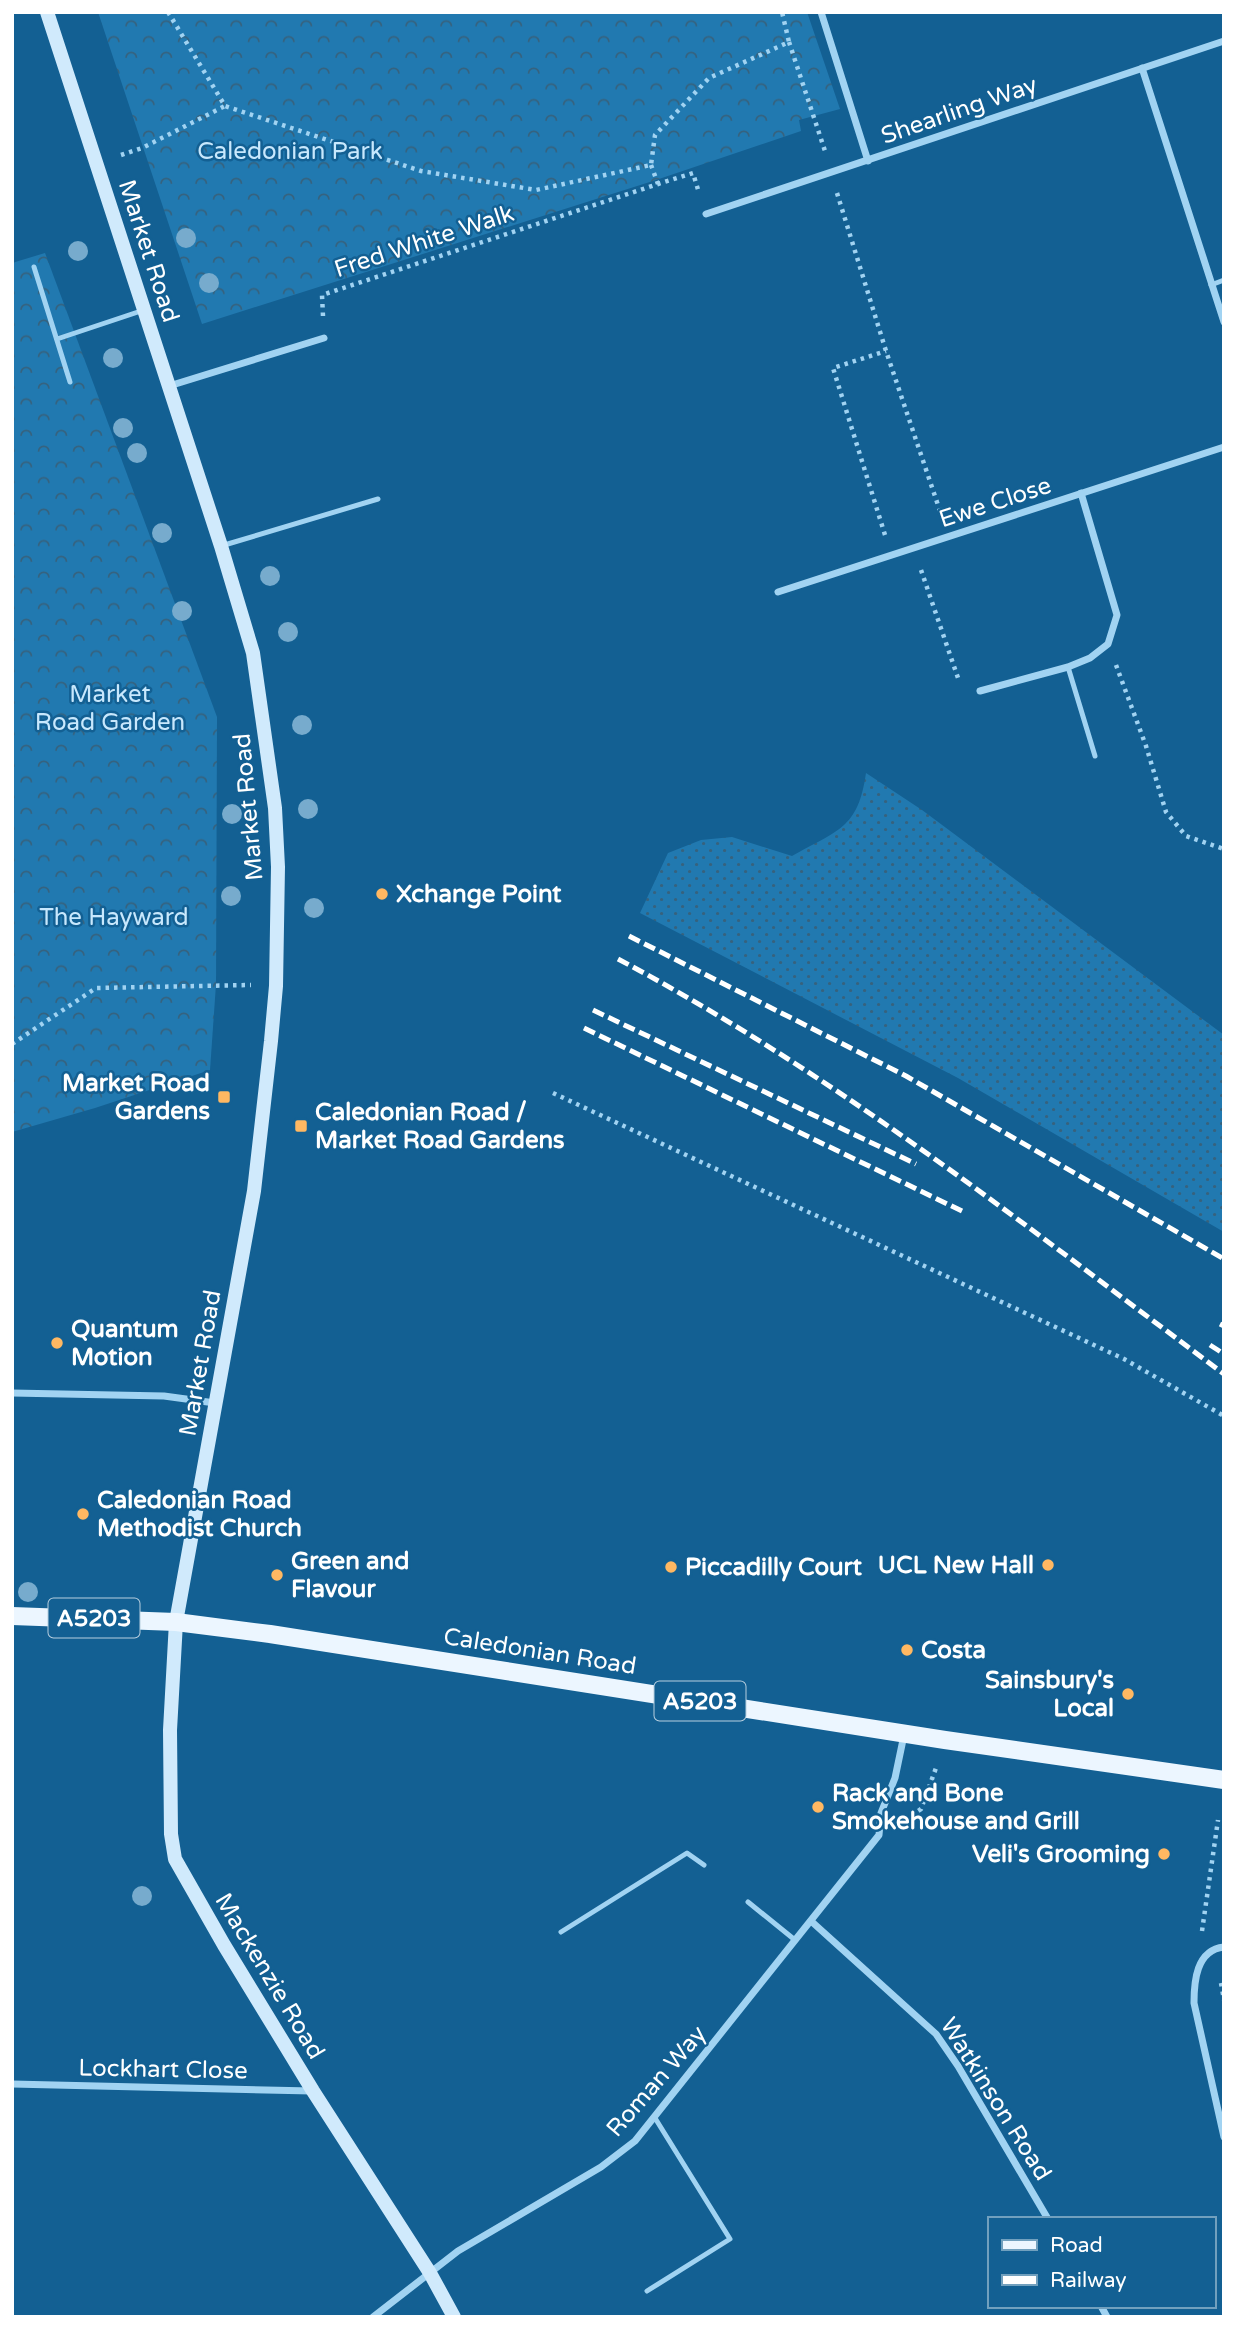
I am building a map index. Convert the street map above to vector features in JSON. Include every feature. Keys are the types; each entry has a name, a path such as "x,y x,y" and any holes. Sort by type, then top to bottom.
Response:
{"main road":[{"name":"Caledonian Road","path":"12,1616 176,1622 280,1636 904,1734 1224,1780"}],"street":[{"name":"Market Road","path":"47,12 253,653 275,808 278,867 276,986 254,1191 176,1622"},
{"path":"821,12 868,161"},
{"name":"Shearling Way","path":"706,214 1224,41"},
{"path":"1142,68 1224,322"},
{"path":"169,386 324,338"},
{"name":"Ewe Close","path":"778,592 1224,447"},
{"path":"980,691 1068,667 1090,658 1108,644 1117,615 1081,493"},
{"path":"12,1393 164,1396 215,1403"},
{"name":"Mackenzie Road","path":"176,1622 170,1742 171,1834 176,1859 224,1945 313,2091 430,2273 454,2317"},
{"name":"Roman Way","path":"373,2317 473,2241 601,2167 635,2141 879,1835 881,1813 895,1778 904,1734"},
{"name":"Watkinson Road","path":"811,1921 936,2034 1047,2217"},
{"path":"1224,1947 1210,1951 1199,1964 1194,1981 1194,2003 1224,2137"},
{"name":"Lockhart Close","path":"12,2084 313,2091"}],"lane":[{"path":"34,267 70,382"},
{"path":"1211,285 1224,280"},
{"path":"57,339 144,310"},
{"path":"221,547 378,499"},
{"path":"1068,667 1095,756"},
{"path":"561,1932 687,1853 704,1864"},
{"path":"748,1902 795,1940"},
{"path":"647,2291 730,2239 655,2118"}],"path":[{"path":"169,12 225,106 421,171 536,190 651,165"},
{"path":"782,12 789,42 815,116 886,351 949,537"},
{"path":"658,184 651,165 655,135 709,78 789,42"},
{"path":"96,163 142,148 225,106"},
{"name":"Fred White Walk","path":"324,338 322,295 658,184 692,173 706,214"},
{"path":"886,351 833,368 892,556"},
{"path":"914,549 958,678 980,691"},
{"path":"1108,644 1146,746 1166,811 1186,836 1224,849"},
{"path":"12,1044 96,988 216,984"},
{"path":"553,1093 1124,1359 1224,1416"},
{"path":"879,1835 922,1809 945,1740"},
{"path":"1202,1935 1218,1821"}],"green space":[{"name":"Caledonian Park","path":"98,12 807,12 840,109 799,120 801,131 656,180 202,324"},
{"path":"45,253 217,717 216,984 210,1070 12,1132 12,263"},
{"path":"866,773 922,810 1224,1035 1224,1232 958,1078 640,913 668,853 701,840 732,837 792,856 843,826 858,806"}],"railway":[{"path":"629,936 906,1076 1224,1259"},
{"path":"618,959 777,1052 853,1102 1003,1208 1224,1374"},
{"path":"593,1010 916,1164"},
{"path":"584,1028 966,1213"},
{"path":"1220,1324 1224,1326"},
{"path":"1210,1345 1224,1354"}],"place":[{"name":"Xchange Point","path":"382,894"},
{"name":"Market Road Gardens","path":"224,1097"},
{"name":"Caledonian Road / Market Road Gardens","path":"301,1126"},
{"name":"Quantum Motion","path":"57,1343"},
{"name":"Caledonian Road Methodist Church","path":"83,1514"},
{"name":"UCL New Hall","path":"1048,1565"},
{"name":"Piccadilly Court","path":"671,1567"},
{"name":"Green and Flavour","path":"277,1575"},
{"name":"Costa","path":"907,1650"},
{"name":"Sainsbury's Local","path":"1128,1694"},
{"name":"Rack and Bone Smokehouse and Grill","path":"818,1807"},
{"name":"Veli's Grooming","path":"1164,1854"}],"park label":[{"name":"Market Road Garden","path":"110,708"},
{"name":"The Hayward","path":"114,917"}]}
